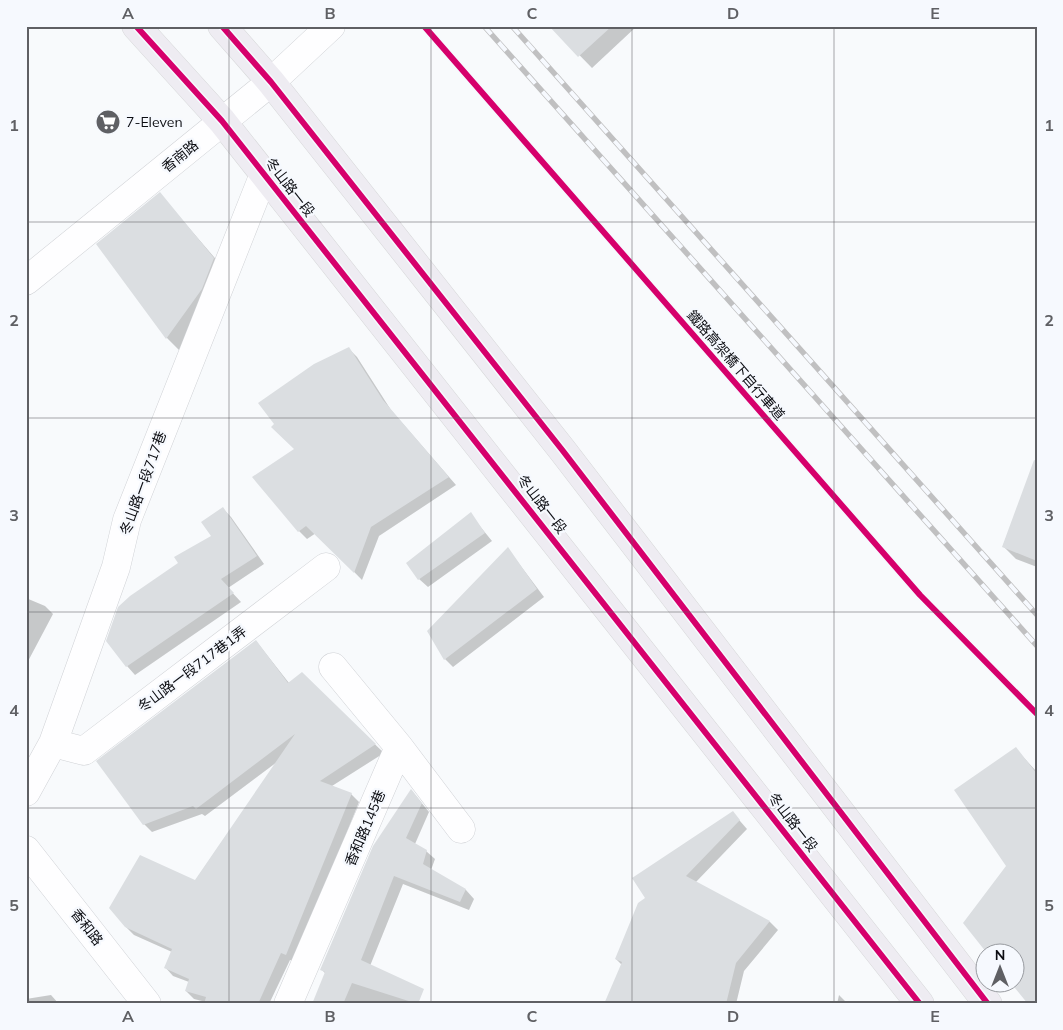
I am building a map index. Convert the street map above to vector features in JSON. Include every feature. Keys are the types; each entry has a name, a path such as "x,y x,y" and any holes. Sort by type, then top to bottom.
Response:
{"main road":[{"name":"冬山路一段","path":"136,26 222,121 920,1004"},
{"path":"222,26 271,82 557,443 988,1004"}],"street":[{"name":"香南路","path":"26,281 271,82 331,26"},
{"name":"冬山路一段717巷","path":"26,792 54,743 116,567 127,520 264,174"},
{"name":"冬山路一段717巷1弄","path":"54,743 84,751 326,567"},
{"path":"333,667 400,747 462,829"},
{"name":"香和路145巷","path":"288,1004 400,747"},
{"name":"香和路","path":"26,850 147,1004"}],"building":[{"path":"549,26 612,26 578,57"},
{"path":"160,192 214,258 202,289 166,339 96,244"},
{"path":"349,347 383,400 449,477 371,527 354,573 306,526 298,532 252,477 294,449 271,427 274,424 258,403 314,364"},
{"path":"1034,460 1037,461 1037,561 1002,547"},
{"path":"223,507 257,556 221,579 234,593 126,667 106,641 118,607 130,596 178,563 174,557 211,536 201,522"},
{"path":"471,512 485,533 418,580 406,563"},
{"path":"508,547 537,589 444,660 427,631"},
{"path":"256,640 288,683 302,672 376,744 320,781 352,793 286,955 281,953 258,1004 204,1004 206,997 185,991 189,979 164,968 172,949 125,927 109,908 140,855 195,880 295,734 196,809 193,806 143,825 96,761"},
{"path":"1016,747 1037,774 1037,1004 1028,1004 1018,992 1026,992 1026,942 978,942 963,923 1006,866 954,790"},
{"path":"411,789 422,803 406,838 427,850 423,864 466,889 460,902 394,876 361,960 424,989 418,1004 352,983 343,1004 312,1004 325,972 320,970 373,846"},
{"path":"733,811 740,820 686,876 770,921 736,963 726,1004 604,1004 622,962 615,959 638,903 645,898 632,878"}],"railway":[{"path":"484,26 1037,646"},
{"path":"512,26 1037,615"}],"cycle path":[{"path":"136,26 222,121 920,1004"},
{"path":"222,26 271,82 563,451 988,1004"},
{"name":"鐵路高架橋下自行車道","path":"424,26 920,595 1037,714"}],"place":[{"name":"7-Eleven","path":"108,122"}]}
